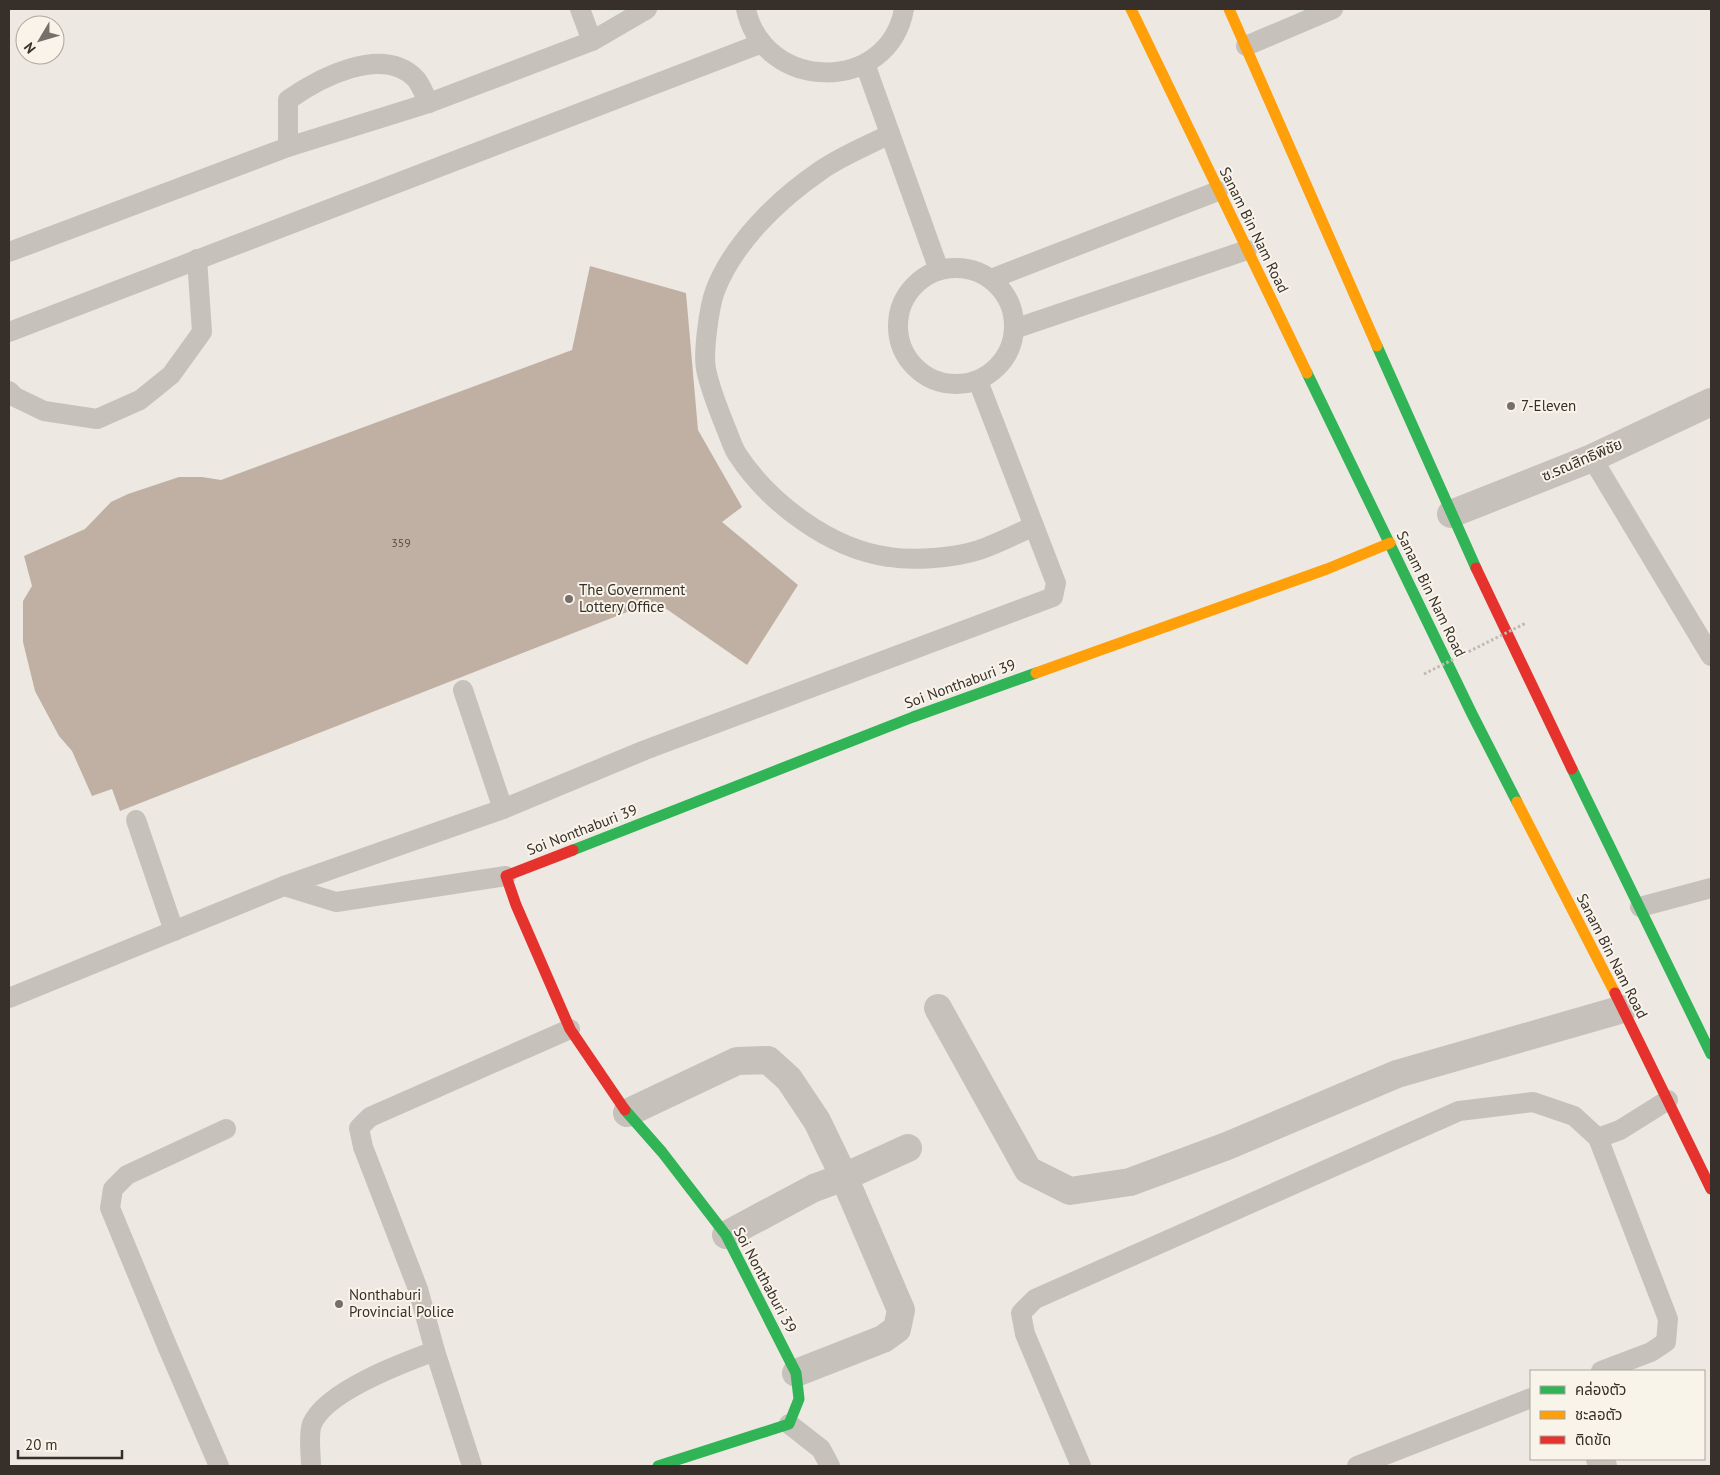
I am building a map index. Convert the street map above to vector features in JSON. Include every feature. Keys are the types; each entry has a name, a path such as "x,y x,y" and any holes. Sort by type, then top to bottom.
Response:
{"main road":[{"name":"Sanam Bin Nam Road","path":"1131,9 1472,714 1623,1009 1711,1189"},
{"path":"1229,9 1451,514 1537,697 1711,1054"},
{"name":"Soi Nonthaburi 39","path":"789,1424 799,1398 796,1373 726,1235 662,1152 627,1113 570,1028 516,905 506,876 913,717 1327,569 1390,543"},
{"path":"658,1466 763,1434 789,1424"}],"street":[{"name":"ซ.รณสิทธิพิชัย","path":"1451,514 1592,458 1711,402"},
{"path":"938,1008 1028,1170 1070,1191 1130,1182 1227,1146 1397,1074 1623,1009"},
{"path":"627,1113 737,1061 768,1060 789,1079 817,1122 844,1177 901,1310 897,1329 883,1339 796,1373"},
{"path":"726,1235 814,1188 844,1177 908,1148"}],"lane":[{"path":"580,9 592,41"},
{"path":"9,252 288,147 429,103 592,41 647,9"},
{"path":"746,9 749,21 762,43 783,62 810,72 838,73 865,64 887,46 902,22 904,9"},
{"path":"1246,46 1333,9"},
{"path":"9,332 762,43"},
{"path":"288,147 288,100 313,82 365,64 396,66 416,80 429,103"},
{"path":"865,64 939,270"},
{"path":"890,134 821,170 759,221 736,252 715,291 708,322 706,368 716,406 736,454 768,491 801,521 835,541 888,557 928,558 977,551 1034,526"},
{"path":"991,279 1218,192"},
{"path":"1014,330 1247,250"},
{"path":"9,391 15,397 44,410 97,419 140,400 170,376 202,332 198,259"},
{"path":"957,267 975,271 991,279 1004,292 1014,330 1013,343 1005,359 993,372 978,381 959,385 941,383 923,374 916,368 900,345 897,326 900,308 904,299 922,278 939,270 957,267"},
{"path":"9,998 284,886 503,809 645,750 1053,597 1056,583 978,381"},
{"path":"1592,458 1711,656"},
{"path":"463,690 503,809"},
{"path":"136,820 174,931"},
{"path":"284,886 336,902 506,876"},
{"path":"1640,907 1711,888"},
{"path":"472,1466 435,1351 418,1289 363,1147 359,1128 370,1117 570,1028"},
{"path":"1598,1138 1620,1130 1668,1100"},
{"path":"1081,1466 1025,1334 1021,1313 1035,1300 1459,1111 1533,1102 1574,1116 1598,1138 1668,1319 1666,1342 1651,1352 1604,1370"},
{"path":"220,1466 164,1339 110,1208 113,1189 127,1175 226,1129"},
{"path":"311,1466 311,1425 324,1405 385,1370 435,1351"},
{"path":"1357,1466 1530,1398"},
{"path":"789,1424 821,1449 830,1466"}],"path":[{"path":"1424,674 1526,623"}],"building":[{"path":"590,266 686,293 698,430 742,507 722,522 798,585 747,665 655,601 120,811 112,789 92,796 72,751 59,736 35,691 23,642 23,601 32,586 24,556 85,529 111,502 128,494 179,477 202,477 221,480 572,350"}],"traffic: fast":[{"path":"1377,346 1476,568"},
{"path":"1307,373 1472,714 1517,802"},
{"path":"573,850 913,717 1036,673"},
{"path":"1572,769 1711,1054"},
{"path":"625,1110 662,1152 726,1235 796,1373 799,1399 789,1424 658,1466"}],"traffic: slow":[{"path":"1131,9 1307,373"},
{"path":"1229,9 1377,346"},
{"path":"1036,673 1327,569 1390,543"},
{"path":"1517,802 1615,993"}],"traffic: jam":[{"path":"1476,568 1572,769"},
{"path":"573,850 506,876 516,905 570,1029 625,1110"},
{"path":"1615,993 1711,1189"}],"place":[{"name":"7-Eleven","path":"1511,406"},
{"name":"The Government Lottery Office","path":"569,599"},
{"name":"Nonthaburi Provincial Police","path":"339,1304"}]}
